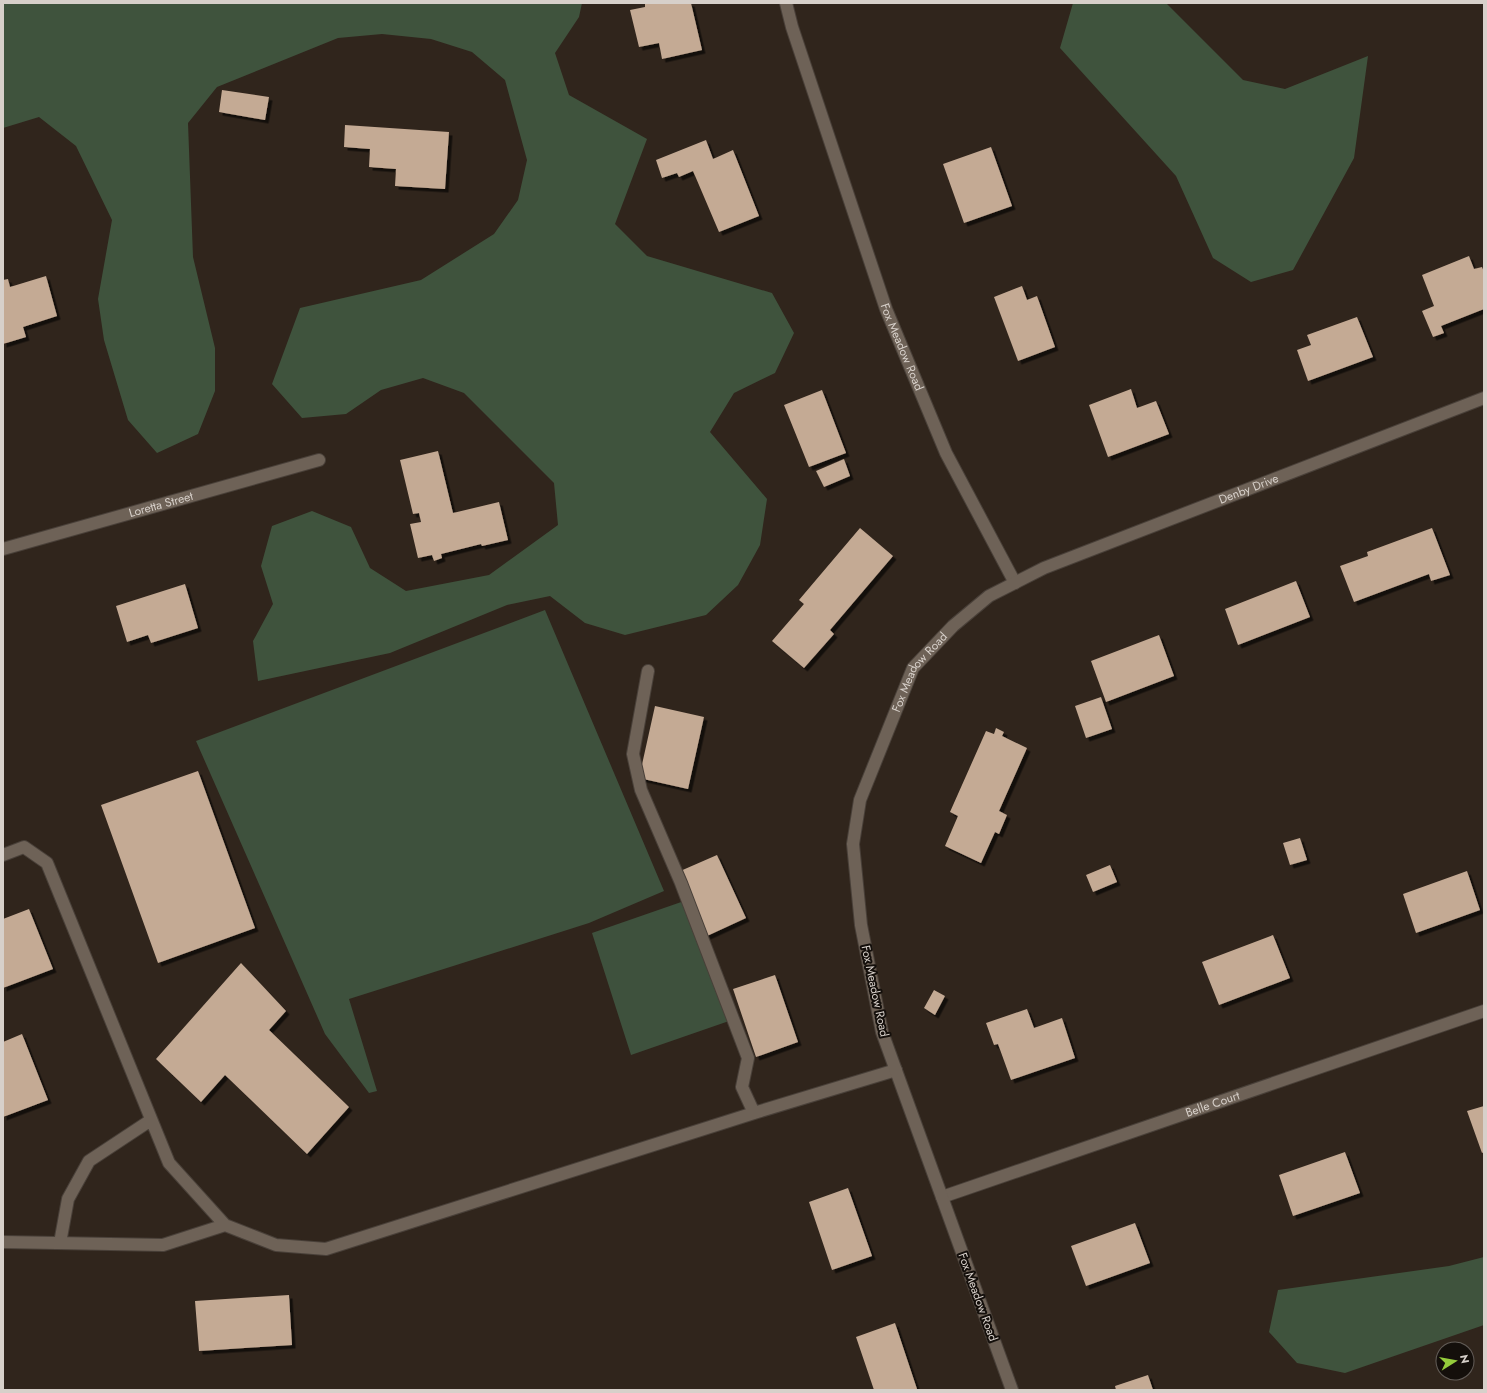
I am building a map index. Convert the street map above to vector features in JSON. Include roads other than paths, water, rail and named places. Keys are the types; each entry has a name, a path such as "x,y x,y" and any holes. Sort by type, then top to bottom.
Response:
{"street":[{"name":"Fox Meadow Road","path":"786,3 792,27 886,309 946,453 1015,583 990,596 971,611 953,626 913,668 860,800 853,844 861,925 882,1032 1012,1390"},
{"name":"Denby Drive","path":"1015,583 1044,568 1484,398"},
{"name":"Loretta Street","path":"3,549 319,460"},
{"path":"648,671 633,754 641,790 681,883 748,1058 742,1087 754,1113"},
{"path":"3,855 24,847 47,863 169,1164 225,1225 276,1246 326,1249 754,1113 896,1070"},
{"name":"Belle Court","path":"942,1197 1484,1011"},
{"path":"60,1243 68,1199 89,1161 151,1120"},
{"path":"3,1242 163,1245 225,1225"}]}
